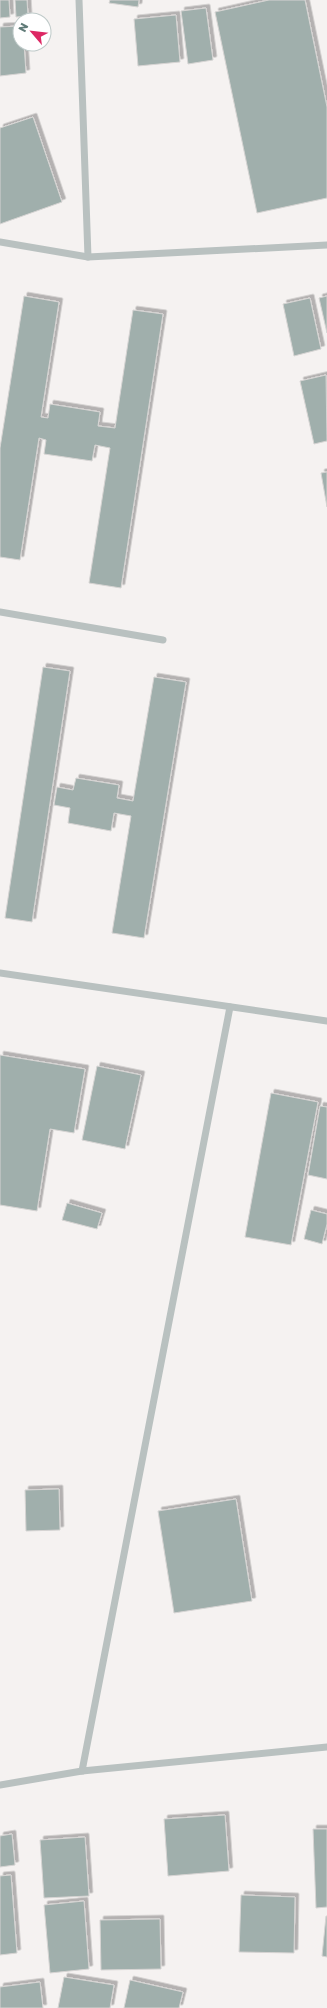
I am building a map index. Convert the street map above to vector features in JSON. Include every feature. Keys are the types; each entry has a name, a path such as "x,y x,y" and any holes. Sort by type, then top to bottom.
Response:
{"street":[{"path":"79,0 88,257"},
{"path":"0,242 88,257 327,245"},
{"path":"0,612 163,640"},
{"path":"0,973 327,1021"},
{"path":"82,1771 230,1007"},
{"path":"0,1785 82,1771 327,1747"}],"building":[{"path":"0,0 9,0 10,17 0,18"},
{"path":"15,0 27,0 28,12 16,12"},
{"path":"110,0 139,0 138,7 109,3"},
{"path":"269,0 305,0 327,107 327,198 257,213 215,12"},
{"path":"206,8 213,60 188,64 181,11"},
{"path":"176,15 180,62 138,66 134,19"},
{"path":"12,26 12,52 25,52 26,73 0,76 0,27"},
{"path":"33,117 62,202 0,224 0,128"},
{"path":"24,296 59,302 41,417 48,418 50,404 100,412 98,426 115,428 133,310 163,314 121,588 89,583 110,448 95,445 92,461 44,454 46,440 39,438 20,560 0,557 0,448"},
{"path":"327,296 327,333 319,298"},
{"path":"310,298 321,349 294,356 283,304"},
{"path":"326,375 327,441 314,444 300,381"},
{"path":"327,472 327,507 321,473"},
{"path":"43,667 70,671 32,922 5,918"},
{"path":"154,677 186,682 144,938 112,933 131,816 114,813 111,831 68,823 70,808 54,805 57,787 73,790 76,778 119,785 117,798 133,801"},
{"path":"0,1055 85,1069 74,1133 50,1129 37,1211 0,1205"},
{"path":"97,1066 141,1075 125,1149 82,1140"},
{"path":"271,1093 318,1102 291,1245 245,1237"},
{"path":"320,1106 327,1107 327,1179 308,1175"},
{"path":"67,1203 102,1213 97,1229 62,1220"},
{"path":"311,1210 327,1214 327,1224 322,1244 304,1239"},
{"path":"59,1489 60,1530 26,1531 25,1490"},
{"path":"236,1499 252,1601 174,1613 158,1511"},
{"path":"225,1815 229,1871 168,1876 164,1819"},
{"path":"313,1829 327,1829 327,1907 316,1908"},
{"path":"12,1834 15,1865 0,1867 0,1836"},
{"path":"85,1837 89,1896 44,1898 40,1840"},
{"path":"11,1875 17,1953 0,1955 0,1876"},
{"path":"241,1895 295,1897 294,1953 239,1952"},
{"path":"84,1901 89,1969 50,1973 44,1905"},
{"path":"327,1916 327,1957 322,1956"},
{"path":"160,1919 161,1969 101,1970 100,1920"},
{"path":"64,1977 114,1985 110,2008 58,2008"},
{"path":"130,1980 183,1992 179,2008 124,2008"},
{"path":"40,1982 43,2008 0,2008 0,1987"}]}
